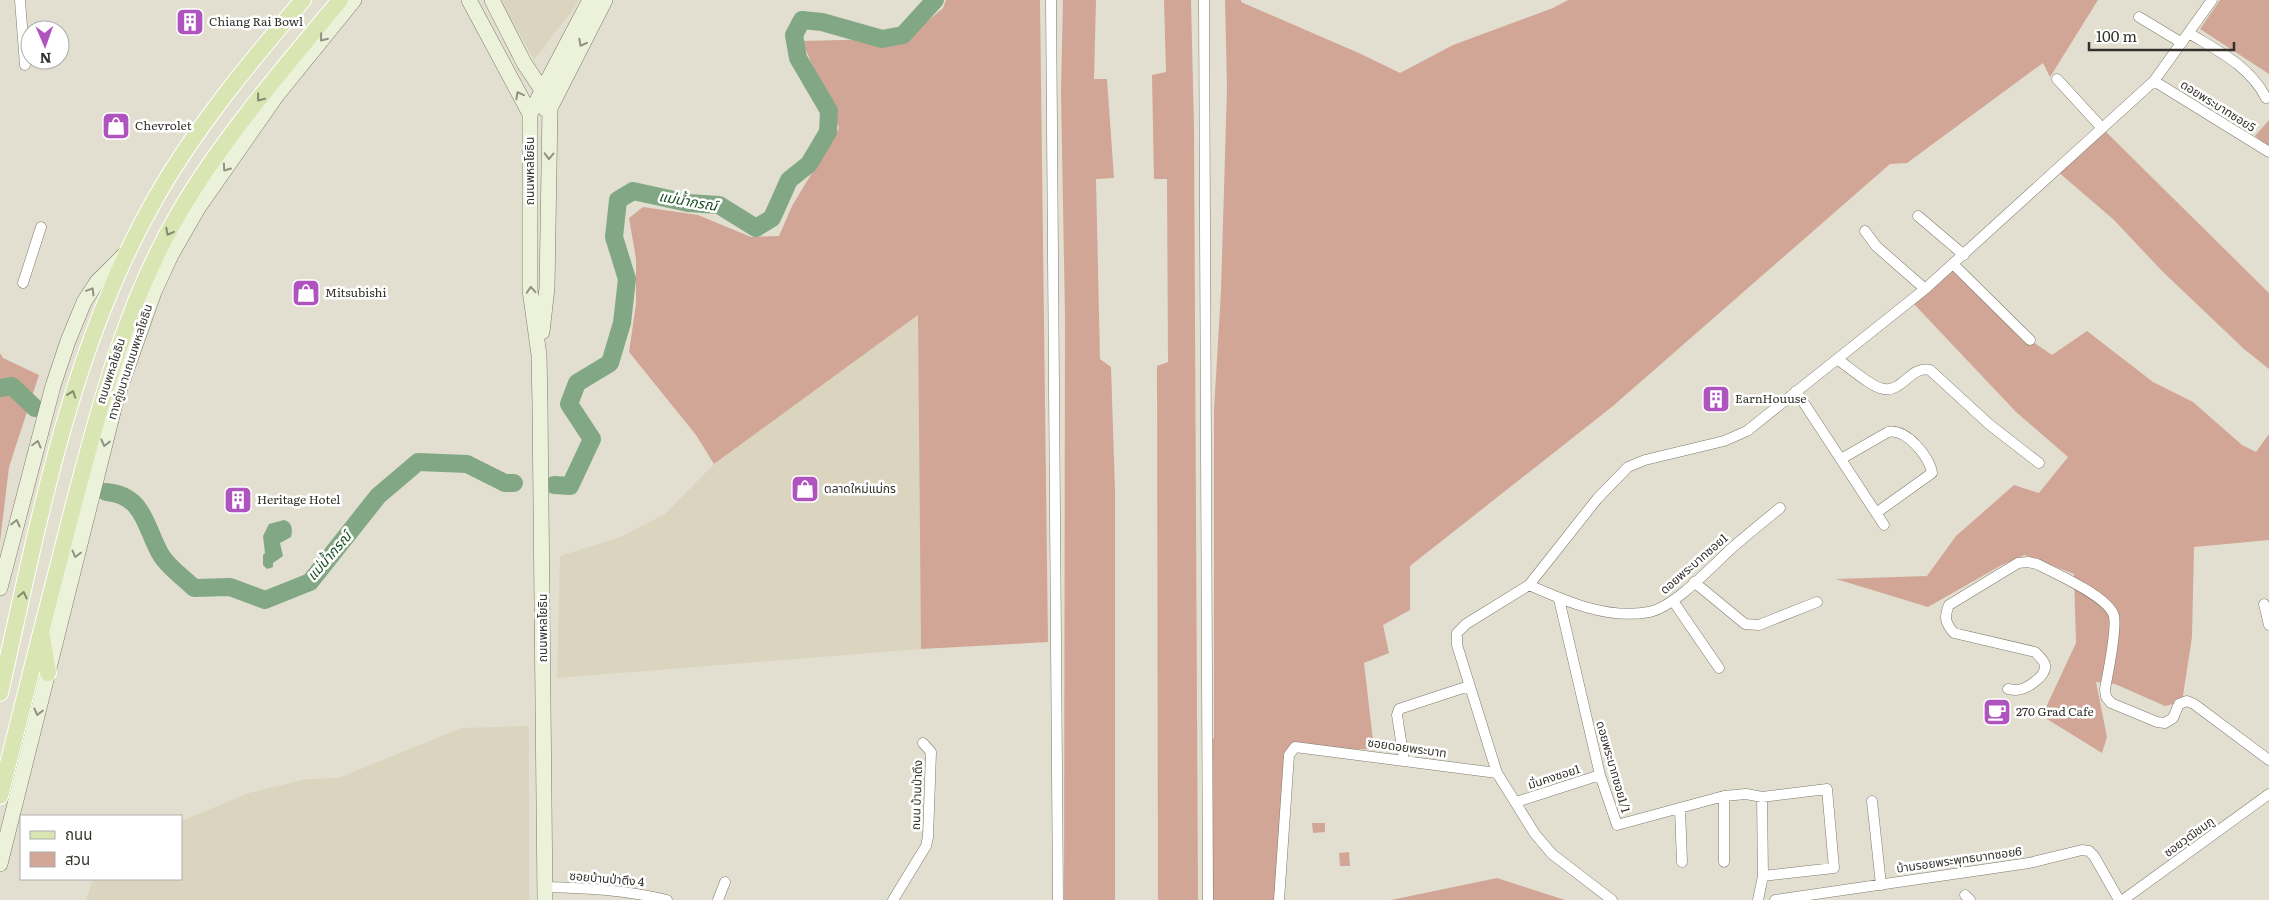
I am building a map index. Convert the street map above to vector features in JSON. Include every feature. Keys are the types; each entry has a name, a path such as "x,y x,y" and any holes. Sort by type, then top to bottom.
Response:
{"main road":[{"name":"ถนนพหลโยธิน","path":"0,796 40,629 102,394 125,328 143,286 180,212 205,173 241,121 340,0"},
{"name":"ทางคู่ขนานถนนพหลโยธิน","path":"0,864 116,396 154,292 170,255 198,208 277,95 354,0"},
{"name":"ถนนพหลโยธิน","path":"470,0 530,114 530,290 539,356 545,894"},
{"name":"ถนนพหลโยธิน","path":"492,0 524,63 542,90 550,108 547,288 539,356"},
{"path":"530,114 590,0"},
{"path":"530,114 550,108 605,0"},
{"path":"0,693 70,400 91,340 129,251 154,201 218,103 298,2"},
{"path":"277,95 293,58"},
{"path":"524,63 542,74 558,62"},
{"path":"0,588 53,386 68,340 84,302 97,282 129,251"},
{"path":"0,648 16,621"},
{"path":"40,629 48,673"},
{"path":"0,758 5,777"}],"street":[{"path":"20,0 22,20"},
{"path":"1051,0 1058,900"},
{"path":"1204,0 1208,900"},
{"path":"1612,900 1552,854 1535,834 1497,773 1457,645 1457,633 1466,624 1529,585 1598,499 1628,468 1645,460 1724,441 1747,430 1954,265 2154,81 2212,0"},
{"path":"2140,17 2182,43"},
{"path":"2189,33 2244,69 2257,82 2266,98"},
{"path":"2057,80 2102,128"},
{"name":"ดอยพระบาทซอย5","path":"2154,81 2269,152"},
{"path":"1918,216 1964,255"},
{"path":"23,282 41,227"},
{"path":"1865,232 1876,246 1925,289"},
{"path":"1954,265 2030,340"},
{"path":"1837,359 1882,389 1893,389 1916,371 1930,370 1990,425 2039,463"},
{"path":"1796,391 1884,525"},
{"path":"1841,459 1888,432 1895,430 1903,433 1928,458 1932,473 1876,513"},
{"name":"ดอยพระบาทซอย1","path":"1529,585 1559,599 1596,609 1630,614 1651,612 1673,601 1780,508"},
{"path":"2008,689 2019,690 2039,678 2044,673 2045,665 2042,659 2035,652 1954,633 1947,625 1945,614 1949,605 2018,563 2028,562 2038,564 2096,596 2110,608 2114,621 2105,689 2106,697 2112,703 2157,722 2165,723 2173,718 2179,704 2187,701 2194,704 2269,760"},
{"path":"1694,582 1745,624 1752,626 1817,602"},
{"name":"ดอยพระบาทซอย1/1","path":"1559,599 1600,775 1617,825 1680,809 1698,801 1724,796 1746,794 1762,797 1827,789 1834,868 1763,876"},
{"path":"1673,601 1719,668"},
{"path":"2264,604 2269,625"},
{"path":"1404,760 1397,715 1399,709 1469,686"},
{"name":"ถนน บ้านป่าตึง","path":"892,900 926,846 928,838 931,752 923,743"},
{"name":"ซอยดอยพระบาท","path":"1279,900 1289,755 1295,747 1497,773"},
{"name":"มั่นคงซอย1","path":"1516,802 1600,775"},
{"name":"ซอยวุฒิชมภู","path":"2123,900 2269,794"},
{"path":"1724,796 1724,862"},
{"path":"1758,900 1763,876 1762,797"},
{"path":"1872,801 1881,885"},
{"path":"1680,809 1682,862"},
{"name":"บ้านรอยพระพุทธบาทซอย6","path":"1775,900 2029,863 2082,850 2089,851 2094,856 2119,900"},
{"path":"718,900 725,882"},
{"name":"ซอยบ้านป่าตึง 4","path":"545,894 584,888 645,895 667,900"}],"shaded area":[{"path":"501,0 579,0 534,60"},
{"name":"ตลาดใหม่แม่กร","path":"919,314 921,649 557,678 560,556 620,537 665,514 714,464"},
{"path":"284,520 289,522 291,526 291,537 280,543 283,556 273,563 273,567 267,569 263,565 263,555 265,553 263,536 269,524"},
{"path":"529,726 529,900 86,900 93,880 182,880 182,821 249,793 307,779 339,778 461,728"}],"green space":[{"path":"946,0 1040,0 1048,642 921,649 918,315 714,464 696,435 629,352 636,304 636,259 629,218 643,207 698,215 751,237 779,236 792,206 839,128 802,41 882,39 903,42 943,8"},
{"path":"1063,0 1096,0 1094,79 1107,79 1114,178 1096,179 1100,359 1111,367 1115,491 1115,900 1064,900 1065,316 1061,92"},
{"path":"1164,0 1191,0 1194,128 1198,900 1158,900 1157,366 1168,362 1167,179 1154,179 1152,75 1166,72"},
{"path":"1225,0 1241,0 1241,2 1400,73 1453,45 1553,8 1568,0 2098,0 2050,77 2043,63 1907,163 1890,164 1613,406 1410,566 1410,610 1383,625 1389,653 1364,663 1374,749 1287,751 1279,900 1208,900 1207,741 1214,738 1214,410 1221,291 1227,88"},
{"path":"2220,0 2269,0 2269,74 2200,29"},
{"path":"2269,120 2269,147 2255,136"},
{"path":"2102,128 2269,293 2269,369 2244,349 2162,271 2114,220 2056,170"},
{"path":"1957,268 2030,340 2052,355 2087,331 2153,382 2193,402 2242,445 2256,452 2269,434 2269,540 2194,547 2192,637 2182,702 2165,706 2115,684 2096,682 2107,737 2102,753 2042,716 2076,643 2074,574 2025,555 2000,566 1928,607 1836,579 1927,576 1956,536 2014,485 2039,493 2068,457 2016,412 1913,303"},
{"path":"0,353 3,358 39,375 9,467 0,542"},
{"path":"1312,823 1325,823 1325,832 1313,833"},
{"path":"1349,852 1350,866 1340,866 1339,853"},
{"path":"1497,878 1565,900 1391,900"}],"waterway":[{"name":"แม่น้ำกรณ์","path":"554,485 570,486 592,439 569,404 577,383 610,363 622,323 627,279 614,237 618,200 633,191 688,203 719,205 756,228 772,218 789,180 809,164 828,132 829,111 798,58 794,35 802,20 822,22 882,39 903,35 935,0"},
{"name":"แม่น้ำกรณ์","path":"0,388 12,386 35,408"},
{"name":"แม่น้ำกรณ์","path":"106,492 119,494 129,499 136,506 142,514 161,555 194,588 230,587 265,600 310,582 378,496 418,462 467,464 505,483 514,483"}],"place":[{"name":"Chiang Rai Bowl","path":"190,22"},
{"name":"Chevrolet","path":"116,126"},
{"name":"Mitsubishi","path":"306,293"},
{"name":"EarnHouuse","path":"1716,399"},
{"name":"ตลาดใหม่แม่กร","path":"805,489"},
{"name":"Heritage Hotel","path":"238,500"},
{"name":"270 Grad Cafe","path":"1997,712"}]}
